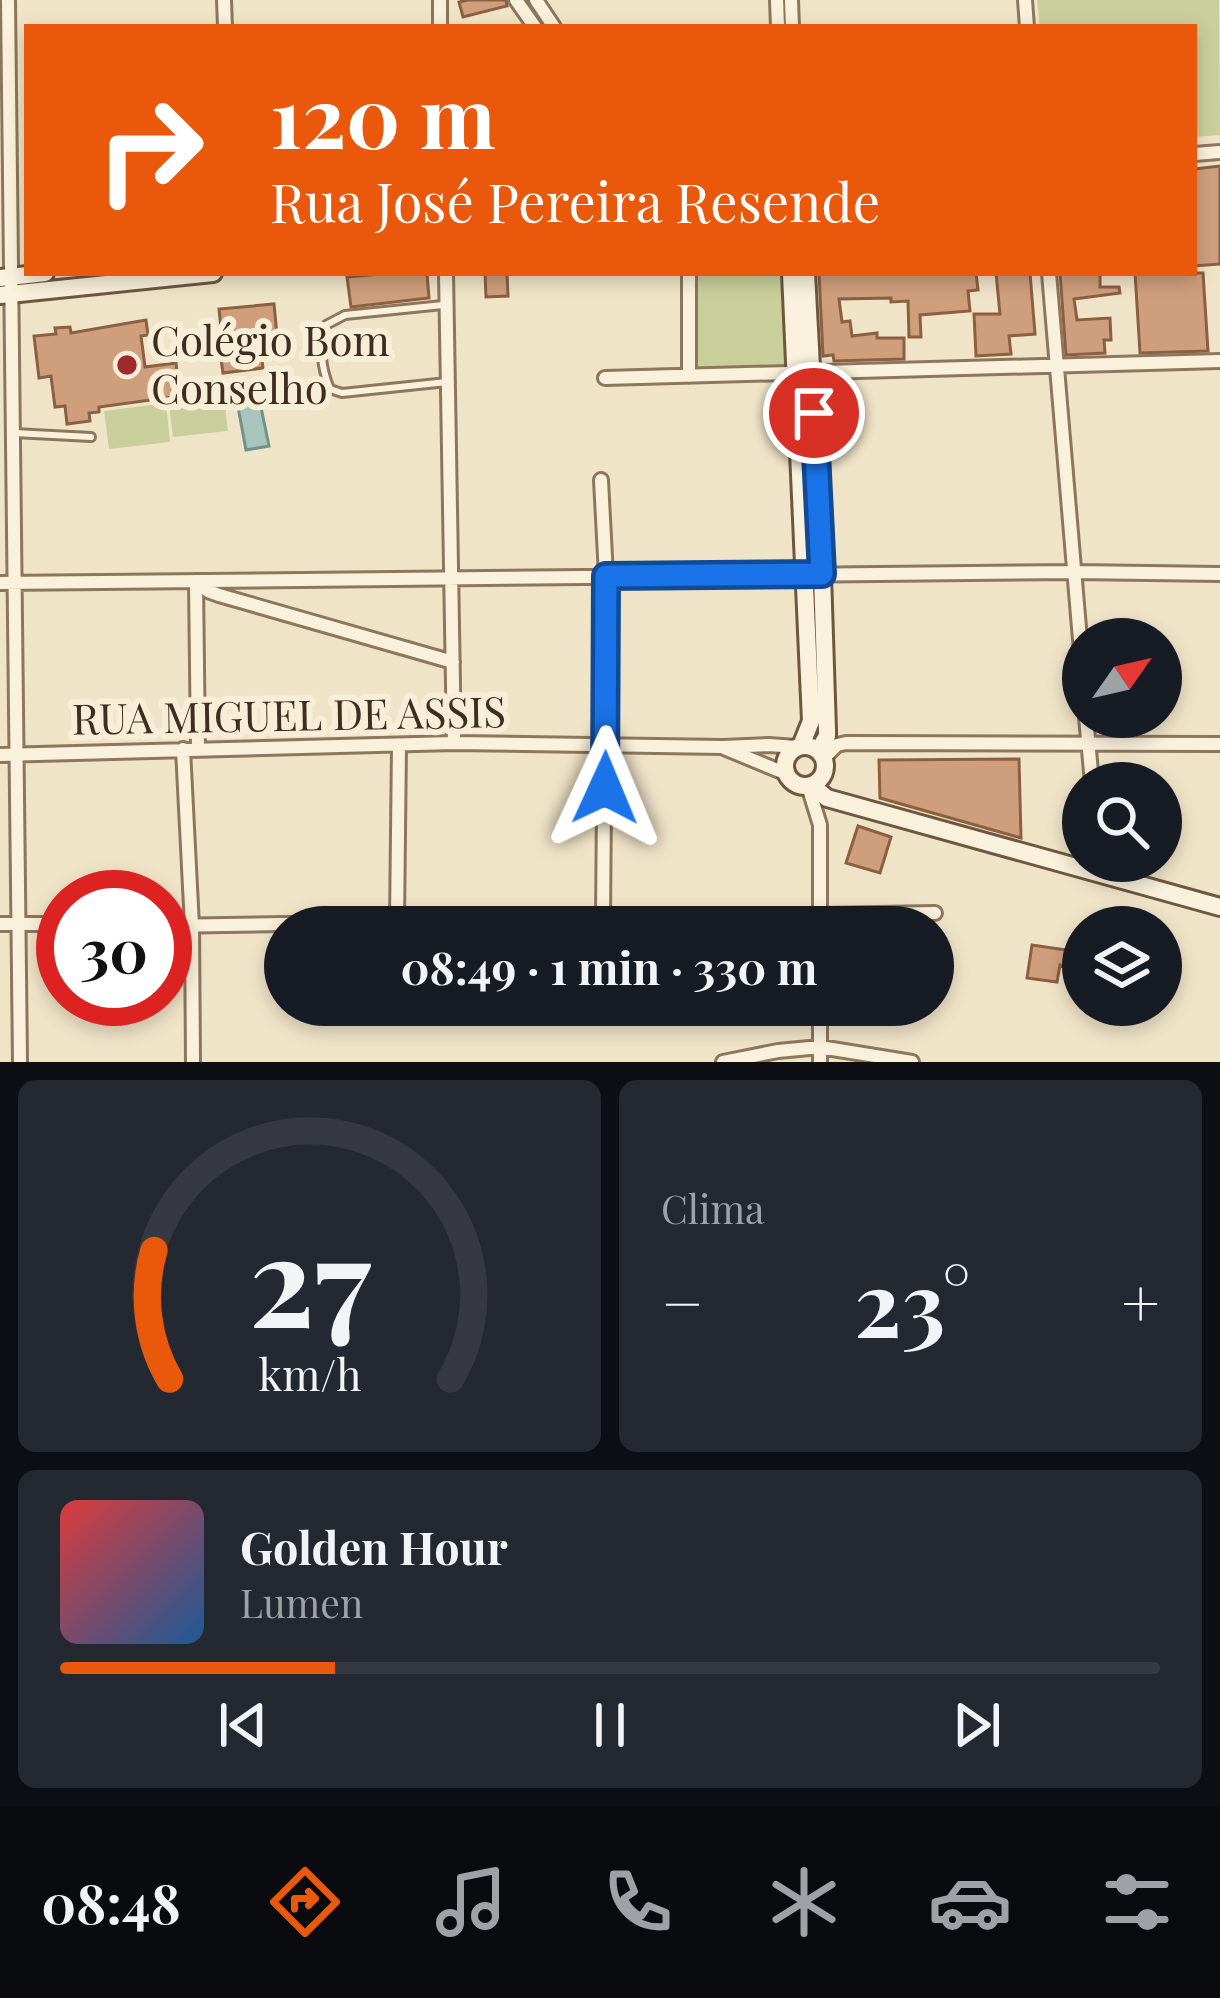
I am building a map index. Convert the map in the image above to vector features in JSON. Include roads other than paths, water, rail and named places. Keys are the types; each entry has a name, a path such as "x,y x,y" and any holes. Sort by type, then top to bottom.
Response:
{"main road":[{"path":"6,286 36,276"},
{"path":"6,286 165,276"},
{"path":"790,276 804,373"},
{"path":"806,276 804,373 816,646 827,736 810,750 787,756 787,774 794,783 813,783 825,769 810,750"},
{"path":"813,783 820,795 835,800 1062,857"},
{"path":"1145,882 1220,907"}],"street":[{"path":"0,1058 20,1060 14,433 6,286 8,0"},
{"path":"446,276 454,743"},
{"path":"688,376 689,276"},
{"path":"1049,276 1079,618"},
{"path":"605,378 1220,361"},
{"path":"601,480 606,576 603,906"},
{"path":"0,583 1220,574"},
{"path":"196,580 219,596 453,662"},
{"path":"191,870 196,580"},
{"path":"0,654 16,659"},
{"path":"1088,738 1090,762"},
{"name":"RUA MIGUEL DE ASSIS","path":"0,755 454,743 746,745 810,750 846,743 1220,744"},
{"path":"397,906 399,745"},
{"name":"RUA MIGUEL DE ASSIS","path":"723,747 787,774"},
{"path":"813,783 820,825 820,906"},
{"path":"0,924 36,924"},
{"path":"192,926 264,925"},
{"path":"192,994 193,1062"},
{"path":"723,1062 778,1051 912,1062"}],"lane":[{"path":"447,304 345,315 326,325 321,343 329,389 342,393 448,382"},
{"path":"14,433 91,437"}],"water":[{"path":"258,393 269,446 246,450 236,396"}],"place":[{"name":"Colégio Bom Conselho","path":"127,365"}]}
